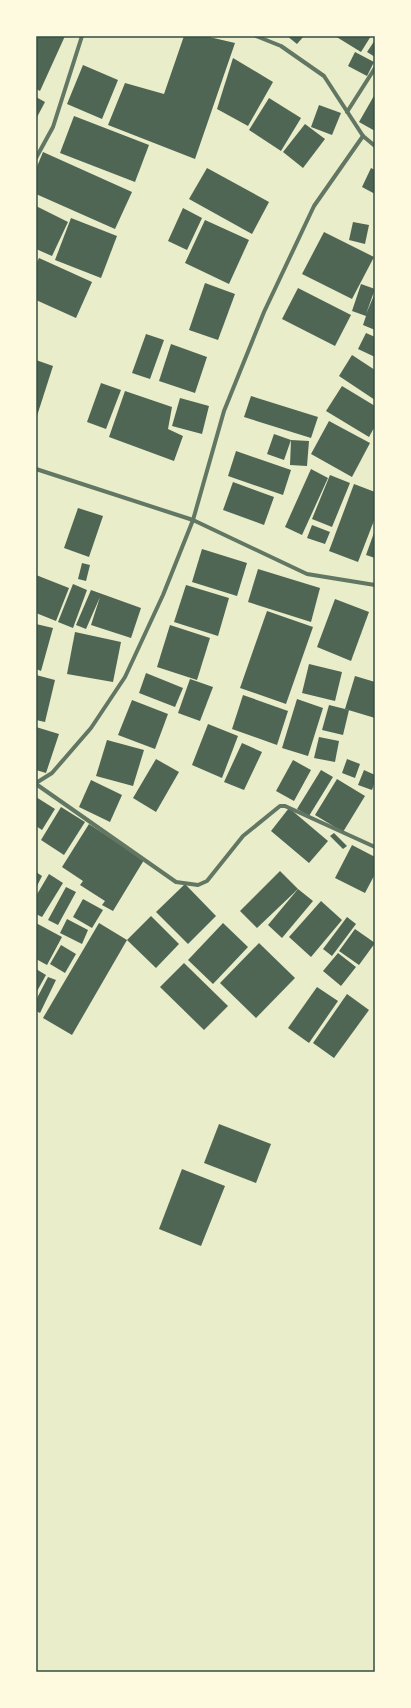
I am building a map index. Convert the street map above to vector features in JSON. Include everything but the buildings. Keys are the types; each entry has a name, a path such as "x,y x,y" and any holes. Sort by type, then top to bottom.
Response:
{"street":[{"path":"36,158 53,126 82,36"},
{"path":"256,36 281,46 324,76 363,136 375,146"},
{"path":"346,112 375,68"},
{"path":"363,136 314,206 264,312 224,411 193,520 163,595 125,677 91,728 52,774 36,783 176,882 198,886 207,881 243,836 280,806 286,806 375,847"},
{"path":"36,469 193,520 307,574 375,585"}]}
